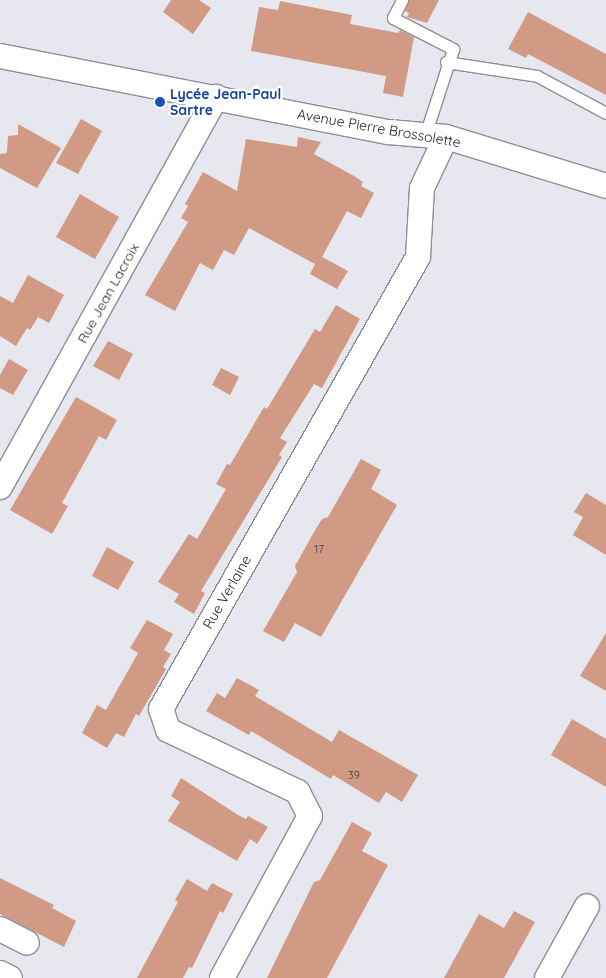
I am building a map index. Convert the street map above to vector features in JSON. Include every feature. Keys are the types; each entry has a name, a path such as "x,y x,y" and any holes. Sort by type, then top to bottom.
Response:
{"street":[{"name":"Avenue Pierre Brossolette","path":"0,56 389,132 435,136 606,186"},
{"name":"Rue Jean Lacroix","path":"0,487 216,98"},
{"name":"Rue Verlaine","path":"222,978 310,816 298,792 168,730 161,709 418,257 422,188 435,136"},
{"path":"547,978 587,906"},
{"path":"0,929 27,943"},
{"path":"0,973 10,978"}],"lane":[{"path":"402,0 393,18 453,49 446,62 435,136"},
{"path":"446,62 537,76 606,113"}],"building":[{"path":"171,0 199,0 211,8 193,34 163,12"},
{"path":"409,0 439,0 427,23 407,17 409,13 405,11"},
{"path":"280,1 352,15 350,24 398,33 400,30 414,37 403,97 383,93 386,76 251,51 259,7 278,10"},
{"path":"528,12 606,54 606,95 528,54 526,58 508,49"},
{"path":"81,119 102,131 78,174 56,163"},
{"path":"18,124 61,148 37,188 0,168 0,154 7,153 8,136 18,135"},
{"path":"298,137 321,142 314,154 354,176 363,182 361,186 374,193 361,218 347,211 322,257 348,271 337,289 310,274 315,264 249,228 234,255 224,250 213,270 200,263 175,311 145,295 188,222 181,218 188,206 185,204 203,172 237,191 246,139 297,147"},
{"path":"80,194 119,217 95,259 56,237"},
{"path":"28,275 64,295 49,323 38,317 30,330 27,328 16,346 0,336 0,296 13,303"},
{"path":"336,305 360,319 322,388 314,384 280,438 287,442 279,455 282,457 201,591 205,593 194,614 174,602 179,594 158,582 189,534 197,539 226,489 216,484 227,464 230,465 264,407 267,409 315,329 320,332"},
{"path":"108,341 133,354 119,380 93,366"},
{"path":"9,359 28,370 13,395 0,388 0,375"},
{"path":"221,368 239,377 230,395 212,385"},
{"path":"76,397 117,420 106,440 99,436 62,503 68,506 52,534 10,510"},
{"path":"361,459 381,470 371,489 397,505 321,637 295,623 284,642 263,631 297,572 295,566 314,532 322,519 328,517"},
{"path":"586,493 606,505 606,555 573,535 583,517 574,512"},
{"path":"107,547 134,562 118,590 92,576"},
{"path":"147,620 173,634 164,650 171,654 163,667 166,669 139,716 136,714 124,737 116,733 107,748 82,733 97,705 106,710 138,653 130,648"},
{"path":"606,633 606,691 580,676"},
{"path":"237,678 259,690 255,696 332,742 339,730 418,775 402,802 386,792 379,803 333,775 331,779 251,731 249,735 206,711 217,693 225,698"},
{"path":"572,719 606,739 606,787 551,755"},
{"path":"181,778 238,815 246,819 248,816 268,827 257,844 250,839 237,861 168,821 180,802 171,796"},
{"path":"352,822 372,833 362,851 388,865 327,978 267,978 314,882 320,880"},
{"path":"0,878 54,905 52,908 76,921 64,947 0,914"},
{"path":"187,879 207,891 212,883 233,894 223,913 220,911 192,968 189,967 183,978 137,978 178,902 175,900"},
{"path":"514,911 535,922 504,978 444,978 479,914 504,928"}],"place":[{"name":"Lycée Jean-Paul Sartre","path":"160,102"}]}
